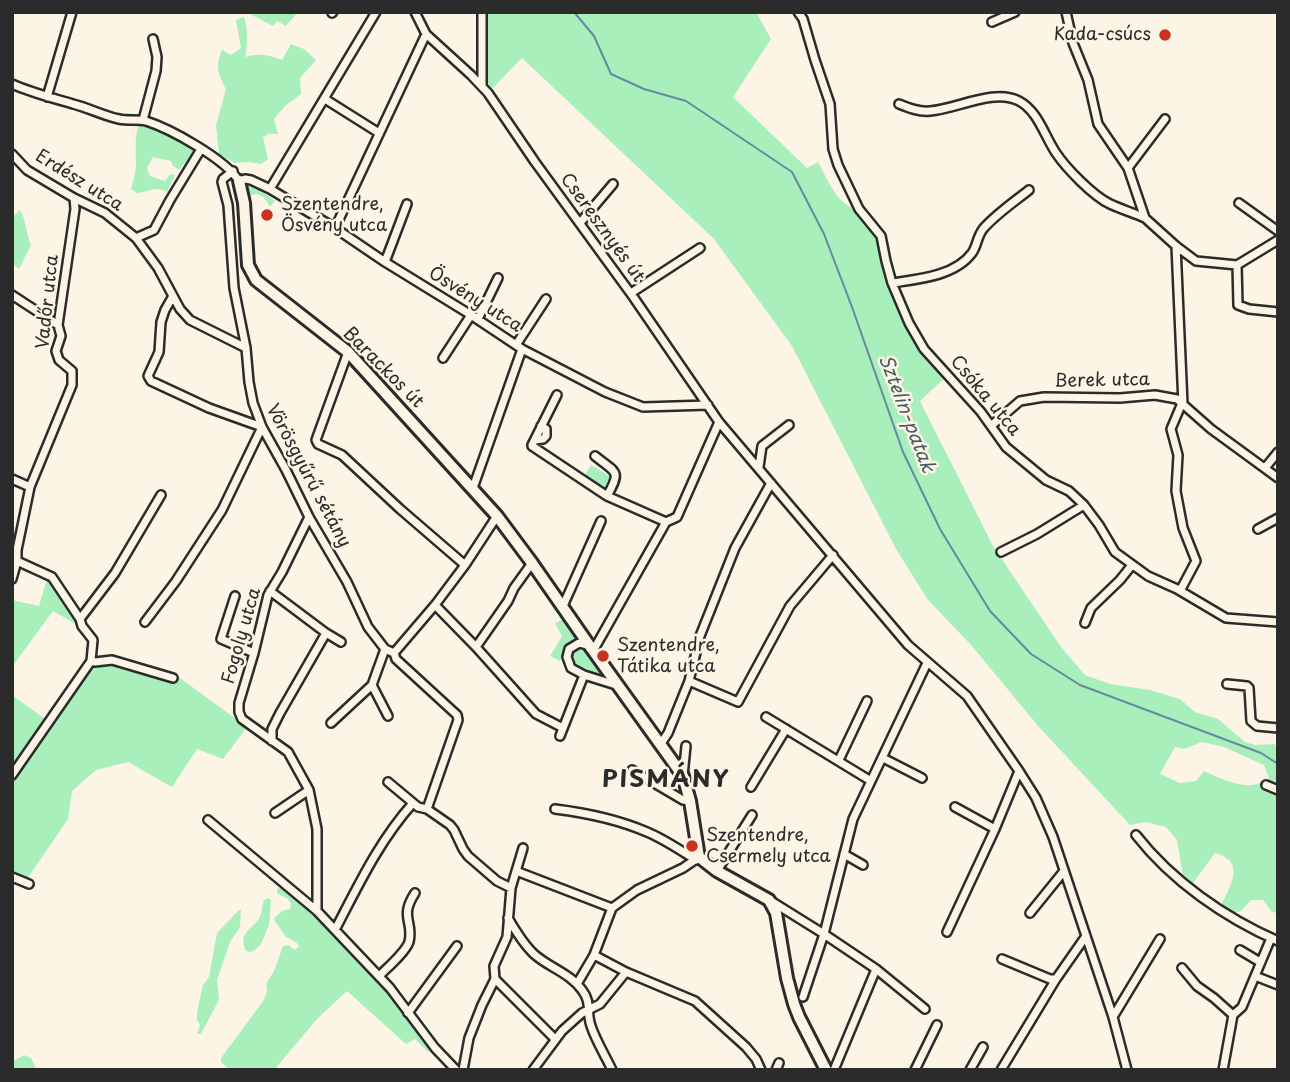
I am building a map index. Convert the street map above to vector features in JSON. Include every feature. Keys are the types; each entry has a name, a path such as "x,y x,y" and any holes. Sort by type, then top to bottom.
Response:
{"street":[{"path":"47,97 72,12"},
{"path":"270,190 376,12"},
{"name":"Cseresznyés út","path":"415,12 426,34 482,86 631,293 719,422 908,645 967,696 1019,771 1036,798 1054,837 1113,1017 1127,1070"},
{"path":"482,12 482,86"},
{"name":"Csóka utca","path":"798,12 803,19 830,104 833,149 838,165 859,209 881,236 892,283 909,323 925,349 992,425 1006,446 1046,480 1069,491 1084,505 1115,552 1148,576 1226,618 1278,622"},
{"path":"992,22 1015,12"},
{"path":"1066,12 1073,43 1088,80 1098,124 1128,168 1145,218"},
{"path":"335,228 426,34"},
{"path":"144,120 156,71 157,57 153,39"},
{"path":"12,84 118,119 144,120 212,155 236,176"},
{"path":"899,104 916,111 930,111 996,97 1013,98 1031,110 1055,152 1079,179 1107,203 1145,218 1196,261 1237,265 1278,240"},
{"path":"325,99 379,134"},
{"path":"1128,168 1165,119"},
{"path":"136,238 154,230 201,149"},
{"name":"Erdész utca","path":"12,154 27,170 105,213 136,238 158,268 180,309 190,320 246,348"},
{"name":"Ösvény utca","path":"236,176 251,180 335,228 519,347 605,392 643,407 708,405"},
{"name":"Vörösgyűrű sétány","path":"236,176 223,179 222,182 228,205 234,288 253,403 262,427 347,582 368,627 385,649"},
{"name":"Barackos út","path":"236,176 244,203 247,254 252,274 264,287 348,352 473,488 533,563 684,776"},
{"path":"580,223 613,184"},
{"path":"892,283 925,278 963,262 976,246 984,228 1029,190"},
{"name":"Vadőr utca","path":"12,579 18,561 16,550 30,487 72,384 72,371 59,360 56,351 61,336 58,325 75,209 74,198"},
{"path":"1239,203 1278,232"},
{"path":"384,262 407,204"},
{"path":"1176,246 1182,403 1171,429 1178,455 1176,491 1183,528 1196,561 1180,591"},
{"path":"631,293 700,248"},
{"path":"1237,265 1238,305 1278,312"},
{"path":"443,358 475,317 498,278"},
{"path":"12,295 58,325"},
{"path":"145,622 176,581 222,510 262,427 209,408 151,381 148,376 159,352 161,322 173,296"},
{"path":"473,488 519,347 531,319 546,299"},
{"path":"348,352 316,440 318,444 342,455 465,565"},
{"name":"Berek utca","path":"992,425 1020,401 1044,397 1120,398 1155,395 1177,399 1211,429 1278,478"},
{"path":"557,396 532,445 534,448 607,496 666,522"},
{"path":"618,686 571,668 568,661 569,649 579,643 591,648 666,522 677,517 684,505 719,422"},
{"path":"758,467 762,446 789,425"},
{"path":"1265,468 1278,452"},
{"path":"595,456 616,475 607,496"},
{"path":"12,480 30,487"},
{"path":"660,745 668,733 689,681 700,636 715,595 735,548 771,483"},
{"path":"80,619 115,573 161,495"},
{"path":"1001,552 1084,505"},
{"path":"394,653 435,605 497,516"},
{"name":"Fogoly utca","path":"309,517 270,591 239,703 239,712 243,719 288,752 309,790 317,830 317,911"},
{"path":"1258,529 1278,518"},
{"path":"563,606 601,521"},
{"path":"689,681 738,702 790,606 832,555"},
{"path":"12,775 91,661 93,640 52,577 18,561"},
{"path":"476,647 533,563"},
{"path":"1085,623 1091,608 1132,565"},
{"path":"270,591 341,642"},
{"path":"235,596 221,639 254,653"},
{"path":"435,605 536,714 562,732 584,675"},
{"path":"272,741 272,729 276,721 326,633"},
{"path":"331,723 372,685 385,649 394,653 396,659 457,715 458,720 428,809"},
{"path":"91,661 112,660 173,678"},
{"path":"803,997 824,933 853,819 927,663"},
{"path":"1227,684 1249,688 1251,721 1257,726 1278,728"},
{"path":"372,685 388,716"},
{"path":"839,760 867,701"},
{"path":"766,717 871,780"},
{"path":"751,787 786,729"},
{"name":"Barackos út","path":"686,746 684,776 697,858"},
{"path":"883,758 922,778"},
{"path":"632,770 683,800 690,801"},
{"path":"947,932 1019,771"},
{"path":"388,782 418,807 428,809 450,825 463,849 484,871 511,888"},
{"path":"1266,785 1278,790"},
{"path":"275,813 309,790"},
{"path":"335,930 371,860 388,833 413,803"},
{"path":"955,807 995,829"},
{"path":"555,809 614,820 653,835 697,858 824,933 876,969 925,1009"},
{"path":"717,871 752,815"},
{"path":"208,820 317,911 390,988 435,1048 456,1070"},
{"path":"1136,835 1172,874 1224,912 1274,940 1260,962 1242,1007 1233,1015 1223,1070"},
{"path":"463,1070 469,1038 495,979 494,966 507,937 511,888 523,848"},
{"path":"844,854 863,865"},
{"path":"577,984 594,955 612,908 637,890 684,868 697,858"},
{"path":"1030,913 1064,871"},
{"path":"516,872 612,908"},
{"path":"12,877 29,884"},
{"path":"379,976 408,944 407,909 415,893"},
{"path":"769,900 776,913 794,1004 827,1070"},
{"path":"508,918 533,953 577,984 584,994 590,1010 588,1014 592,1030 612,1070"},
{"path":"1001,1070 1056,979 1086,936"},
{"path":"1113,1017 1160,939"},
{"path":"408,1013 457,946"},
{"path":"1240,950 1260,962"},
{"path":"594,955 626,972 695,1001 746,1047 761,1070"},
{"path":"1002,959 1049,979 1056,979"},
{"path":"1182,968 1197,986 1233,1015"},
{"path":"834,1070 876,969"},
{"path":"533,1070 555,1040 582,1013 600,1004 626,972"},
{"path":"1255,976 1278,985"},
{"path":"495,979 555,1040"},
{"path":"915,1070 937,1025"},
{"path":"970,1070 983,1047"}],"green space":[{"path":"246,12 298,12 286,26 277,21 273,26"},
{"path":"482,12 756,12 771,39 733,97 807,168 818,162 839,198 859,209 876,229 892,283 924,349 948,375 920,401 993,546 1061,647 1085,675 1110,684 1150,690 1180,699 1195,712 1218,719 1245,742 1255,745 1274,744 1278,748 1278,913 1272,912 1263,900 1251,900 1241,911 1235,913 1221,906 1231,883 1233,868 1225,857 1215,853 1193,883 1183,876 1177,840 1166,827 1145,822 1130,825 1039,727 971,645 928,600 896,549 792,346 714,239 522,58 488,93 482,86","holes":["1202,742 1224,747 1264,765 1269,778 1247,785 1204,771 1196,781 1180,783 1160,774 1175,747 1184,749"]},
{"path":"244,17 247,37 245,57 264,55 282,60 291,44 304,49 316,60 300,78 301,94 274,119 278,134 263,137 268,159 261,164 235,163 219,154 216,125 226,89 218,66 222,50 231,55 241,48 236,20"},
{"path":"147,124 195,151 179,170 171,161 153,157 147,168 150,176 165,181 170,174 175,175 167,192 156,189 137,193 131,189 136,168 137,129 139,125"},
{"path":"245,182 275,201 270,207 260,195 254,194 246,198"},
{"path":"20,210 31,245 19,269 12,263 12,218"},
{"path":"591,465 613,478 607,489 584,476"},
{"path":"54,574 79,626 53,611 12,667 12,600 39,606 48,576"},
{"path":"567,617 580,637 568,647 560,661 550,656 562,636 555,623"},
{"path":"577,647 587,651 608,681 572,666 569,655"},
{"path":"88,659 113,661 180,678 247,727 223,759 197,749 172,787 128,762 96,770 72,791 68,819 27,879 12,875 12,695 45,719"},
{"path":"280,888 285,889 309,909 377,978 431,1051 428,1052 415,1039 406,1044 347,991 318,1018 274,1070 230,1070 221,1062 221,1058 264,1000 266,984 283,946 289,945 294,950 299,947 286,937 274,918 282,911 290,909 291,904 277,893"},
{"path":"264,900 271,900 267,930 258,947 250,952 246,951 243,939 260,917"},
{"path":"239,910 240,927 230,942 217,980 219,1000 201,1034 197,1034 200,1025 197,1012 203,985 209,977 217,933"},
{"path":"24,1055 31,1058 37,1070 12,1070 12,1062"}],"waterway":[{"name":"Sztelin-patak","path":"574,12 594,36 611,74 644,89 686,101 792,172 824,234 903,452 940,529 990,611 1031,654 1080,685 1261,753 1278,764"}],"place":[{"name":"Kada-csúcs","path":"1165,35"},
{"name":"Szentendre, Ösvény utca","path":"267,215"},
{"name":"Szentendre, Tátika utca","path":"603,656"},
{"name":"Szentendre, Csermely utca","path":"692,846"}],"district":[{"name":"PISMÁNY","path":"666,780"}]}
